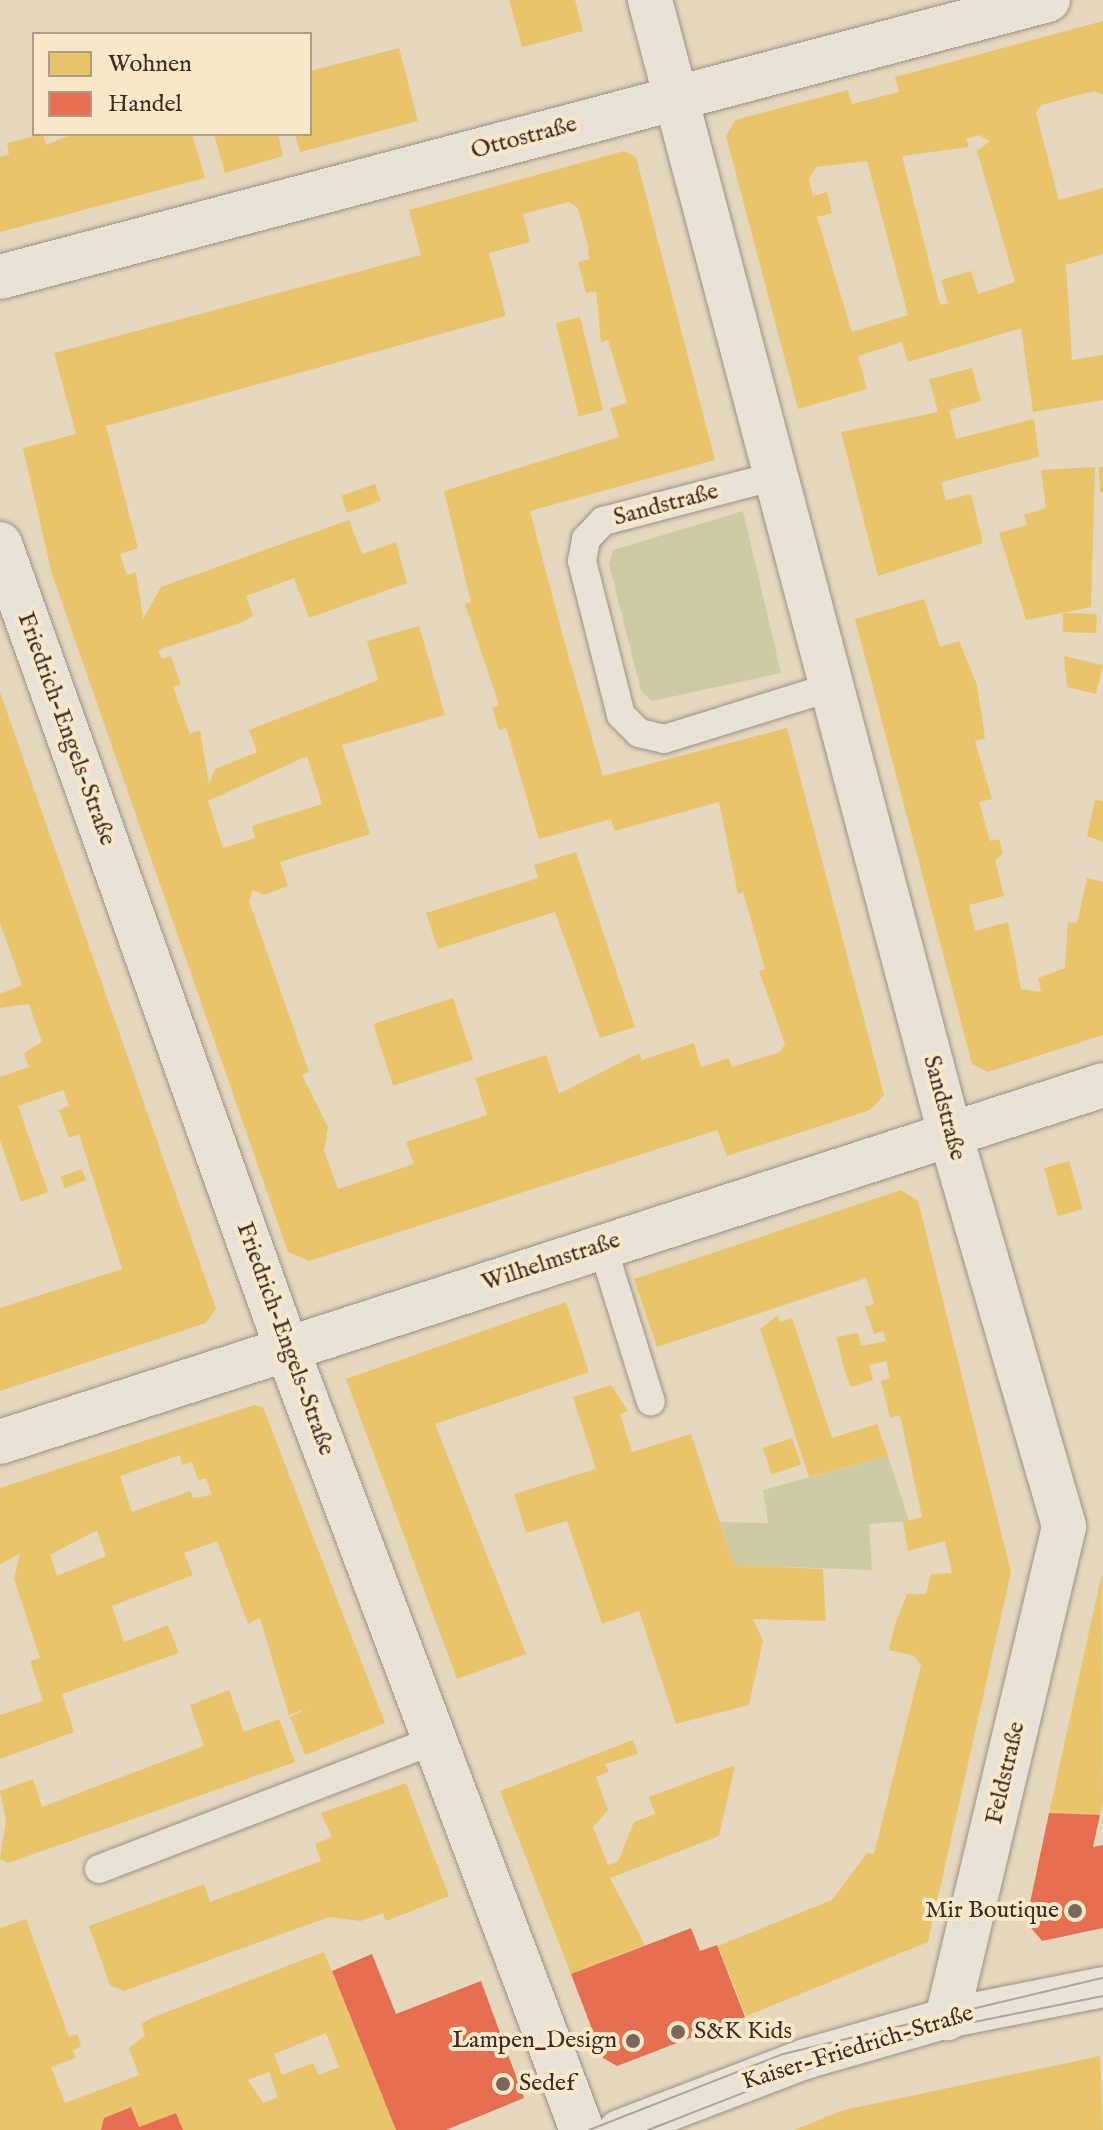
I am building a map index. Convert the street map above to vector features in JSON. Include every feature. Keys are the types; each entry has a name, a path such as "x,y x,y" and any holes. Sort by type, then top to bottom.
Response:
{"street":[{"name":"Sandstraße","path":"650,0 949,1130 1064,1527"},
{"name":"Ottostraße","path":"0,277 1048,0"},
{"name":"Friedrich-Engels-Straße","path":"0,544 287,1349 582,2130"},
{"name":"Wilhelmstraße","path":"0,1442 949,1130 1103,1085"},
{"name":"Feldstraße","path":"947,2018 1064,1527"},
{"name":"Kaiser-Friedrich-Straße","path":"619,2130 793,2063 947,2018 1103,1987"}],"lane":[{"name":"Sandstraße","path":"776,476 603,521 586,539 582,561 621,715 639,733 664,739 832,687"},
{"path":"602,1245 651,1402"},
{"path":"99,1869 435,1740"}],"green space":[{"path":"743,511 781,673 652,701 641,691 609,564 613,550"},
{"path":"888,1456 909,1521 869,1524 872,1570 734,1565 720,1522 768,1523 763,1490"}],"building: Wohnen":[{"path":"509,0 575,0 583,31 522,47"},
{"path":"1103,21 1103,95 1094,91 1041,105 1036,113 1059,200 1103,188 1103,254 1066,265 1072,360 1103,355 1103,400 1033,412 1021,328 908,362 902,342 858,356 867,389 798,409 726,136 735,120 848,90 852,104 899,92 895,77","holes":["979,135 990,141 977,151 1015,282 978,294 971,271 941,280 948,303 940,305 902,156 969,147 966,139","867,161 908,315 852,332 817,217 832,213 827,192 813,196 809,179 816,167"]},
{"path":"399,48 418,121 300,152 296,136 312,136 312,70"},
{"path":"35,136 44,136 46,145 68,136 193,136 205,178 0,232 0,157 9,154 7,143"},
{"path":"215,136 278,136 283,156 225,173"},
{"path":"624,151 636,157 715,460 530,511 565,644 603,776 787,728 884,1095 870,1110 727,1156 717,1130 309,1261 288,1252 52,574 23,448 76,434 54,353 421,255 409,210","holes":["568,202 578,208 588,246 589,259 578,262 586,293 596,291 601,342 608,340 627,403 610,408 619,437 444,491 471,602 465,604 499,705 492,707 499,730 506,728 539,839 611,819 614,831 719,802 738,894 743,892 765,969 759,971 785,1044 780,1052 732,1067 729,1058 701,1067 694,1043 642,1060 639,1053 559,1094 546,1055 475,1078 487,1115 406,1142 414,1164 338,1189 324,1151 328,1127 302,1075 309,1072 249,901 253,890 264,895 288,886 280,862 370,834 342,745 445,715 419,626 367,641 378,680 249,730 257,752 215,769 209,785 200,730 190,734 173,687 181,685 171,656 162,659 158,650 240,623 253,616 246,596 294,578 309,618 407,583 396,542 362,554 349,520 161,587 143,619 136,572 127,575 120,554 138,548 106,426 506,316 489,253 530,242 523,214","307,756 322,804 252,826 255,838 223,848 208,801"]},
{"path":"580,317 603,410 579,416 556,323"},
{"path":"972,368 981,401 949,410 956,439 1034,419 1039,457 941,482 946,500 971,494 983,543 878,576 841,432 938,412 929,379"},
{"path":"1095,467 1091,607 1026,620 999,533 1027,525 1024,515 1046,508 1041,470"},
{"path":"1099,467 1103,467 1103,492 1100,493"},
{"path":"375,484 381,501 347,513 341,496"},
{"path":"924,599 940,647 959,641 977,685 985,738 975,741 992,799 979,802 990,841 999,839 1003,854 995,860 1004,896 969,905 975,931 1008,922 1021,989 1041,992 1038,978 1065,968 1068,922 1077,923 1087,878 1103,882 1103,1035 988,1072 972,1064 855,619"},
{"path":"1063,613 1097,614 1096,633 1062,632"},
{"path":"1064,656 1103,665 1096,694 1067,687"},
{"path":"0,692 216,1309 206,1323 0,1391 0,1308 122,1269 79,1134 69,1138 59,1110 69,1106 63,1090 18,1106 48,1192 21,1202 0,1140 0,1077 29,1067 24,1053 42,1042 29,1004 0,1008 0,994 22,985 0,923"},
{"path":"1095,800 1103,801 1103,842 1087,836"},
{"path":"576,852 635,1027 600,1038 555,912 438,949 426,913 538,878 534,865"},
{"path":"453,998 473,1060 393,1086 373,1024"},
{"path":"1069,1161 1083,1209 1058,1216 1044,1168"},
{"path":"82,1169 86,1180 64,1188 60,1177"},
{"path":"901,1190 918,1201 1011,1572 928,1942 746,2016 718,1946 832,1900 867,1853 874,1854 921,1665 914,1656 889,1650 895,1624 907,1594 926,1594 931,1574 952,1573 945,1541 908,1551 903,1522 922,1517 900,1415 890,1418 881,1381 890,1378 886,1361 869,1365 873,1380 851,1387 845,1372 836,1337 858,1333 861,1346 886,1341 883,1331 874,1334 865,1307 874,1304 866,1278 657,1347 634,1279"},
{"path":"566,1302 589,1372 435,1424 526,1654 457,1679 346,1379"},
{"path":"778,1315 780,1322 792,1318 832,1438 877,1424 888,1456 809,1477 760,1329"},
{"path":"611,1385 628,1411 620,1414 632,1452 691,1434 734,1565 823,1569 826,1621 753,1619 763,1641 749,1705 676,1724 639,1611 602,1624 567,1521 526,1533 514,1494 596,1469 573,1397"},
{"path":"254,1405 263,1407 385,1723 305,1755 290,1717 309,1707 289,1715 260,1618 248,1624 217,1541 184,1553 193,1575 112,1606 124,1642 168,1625 179,1653 62,1694 74,1732 0,1759 0,1715 43,1701 30,1661 40,1658 14,1579 20,1554 0,1564 0,1488","holes":["180,1455 182,1465 192,1462 198,1480 206,1478 212,1495 193,1498 190,1491 132,1512 120,1476","97,1530 106,1556 57,1576 50,1555"]},
{"path":"792,1438 801,1464 772,1475 763,1448"},
{"path":"1102,1573 1103,1804 1100,1815 1082,1819 1049,1813"},
{"path":"229,1690 244,1732 279,1719 295,1762 8,1863 0,1859 6,1820 0,1791 33,1779 42,1807 204,1746 190,1705"},
{"path":"633,1740 638,1754 605,1764 609,1772 596,1777 608,1810 593,1827 608,1865 618,1862 634,1822 655,1814 649,1797 735,1765 719,1836 610,1878 645,1945 571,1974 500,1791"},
{"path":"406,1783 449,1896 386,1921 383,1913 361,1921 329,1917 124,1991 110,1985 89,1926 204,1884 210,1902 321,1861 315,1844 332,1837 321,1813"},
{"path":"26,1919 69,2037 77,2034 81,2047 73,2050 76,2058 51,2067 65,2103 139,2075 129,2048 145,2035 141,2024 151,2018 324,1952 396,2130 183,2130 176,2113 139,2127 131,2107 104,2118 108,2127 101,2130 0,2130 0,1928","holes":["326,2033 339,2067 319,2075 313,2063 282,2075 274,2054","269,2072 278,2097 263,2103 248,2080"]},
{"path":"1100,2056 1103,2130 794,2130 844,2110"}],"building: Handel":[{"path":"1049,1813 1100,1815 1093,1847 1103,1845 1103,1928 1042,1941 1026,1922"},
{"path":"691,1928 700,1951 717,1945 745,2017 617,2066 603,2058 571,1974"},
{"path":"372,1954 396,2014 481,1981 524,2098 446,2130 396,2130 332,1971"},
{"path":"131,2107 139,2127 176,2113 183,2130 101,2130 104,2118"}],"tram line":[{"path":"589,2130 783,2054 1103,1978"},
{"path":"648,2130 789,2075 959,2025 1103,1996"}],"place":[{"name":"Mir Boutique","path":"1075,1911"},
{"name":"S&K Kids","path":"678,2032"},
{"name":"Lampen_Design","path":"633,2041"},
{"name":"Sedef","path":"503,2084"}]}
